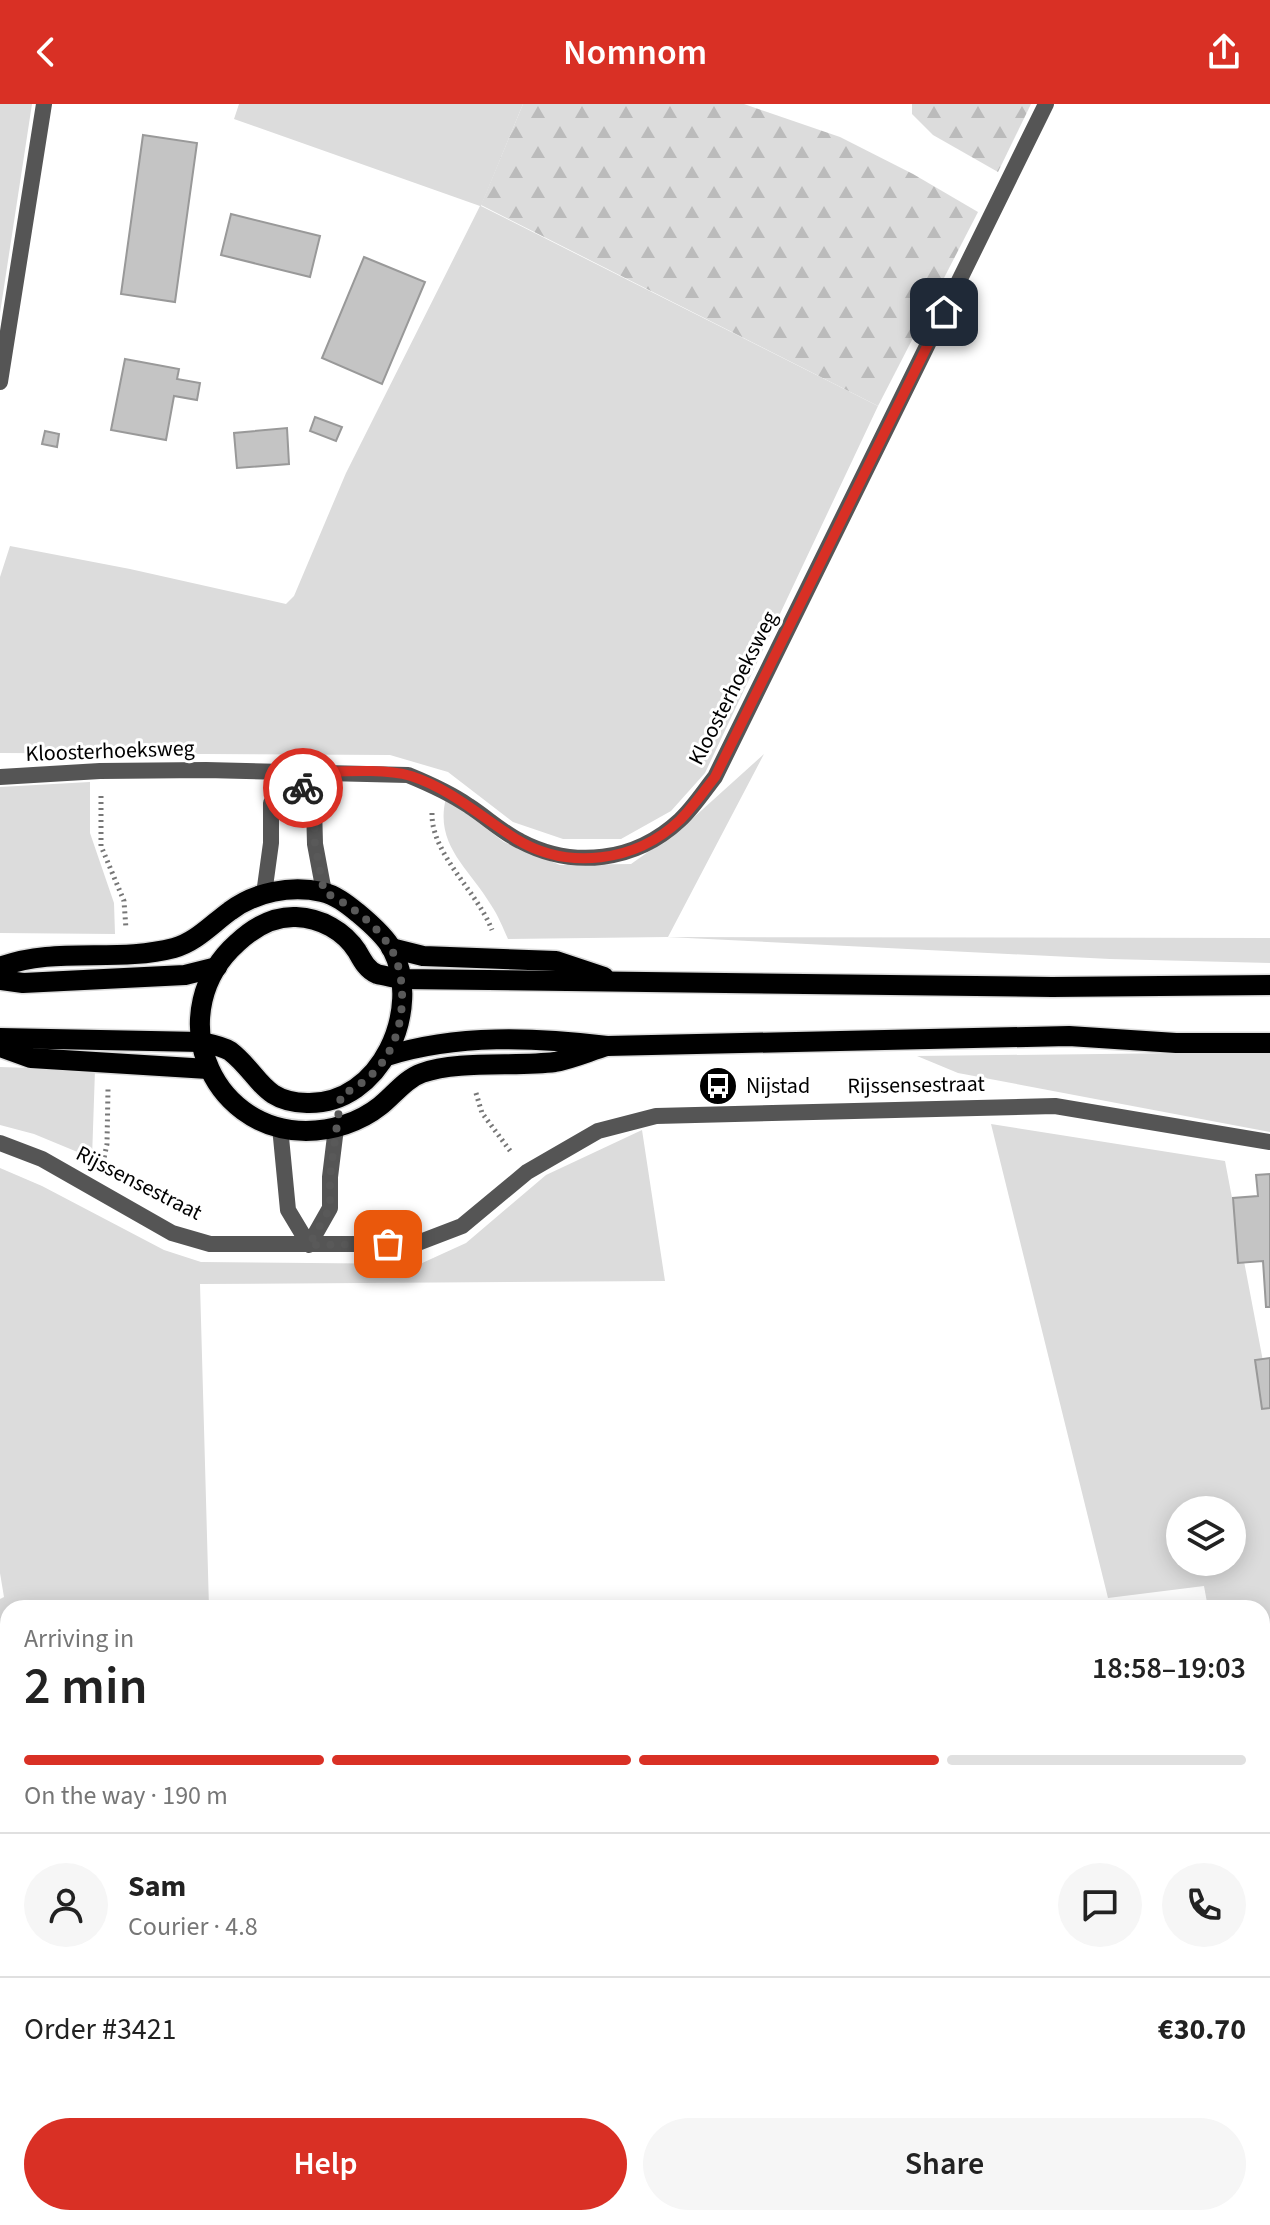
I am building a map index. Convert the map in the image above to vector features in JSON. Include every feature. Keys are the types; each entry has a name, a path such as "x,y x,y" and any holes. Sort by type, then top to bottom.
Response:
{"main road":[{"path":"0,967 23,959 151,952 177,947 201,935 233,909 264,894 295,889 324,892 345,902 370,923 391,948 401,979 395,1039 387,1056 354,1089 309,1103 290,1101 268,1092 227,1049 201,1042 0,1038"},
{"path":"259,925 264,894"},
{"path":"341,1095 336,1128 307,1131 280,1127 263,1122 242,1109 208,1069 201,1042 199,1009 204,990 228,951 259,925 277,919 312,919 332,927 347,938 375,973 401,979 1052,987 1270,985"},
{"path":"391,948 423,956 556,961 620,983"},
{"path":"0,980 23,983 185,975 217,967"},
{"name":"Rijssensestraat","path":"387,1056 417,1047 476,1041 554,1039 607,1046 1069,1036 1176,1043 1270,1043"},
{"name":"Rijssensestraat","path":"336,1128 378,1108 406,1082 420,1074 441,1068 557,1061 607,1046"},
{"path":"0,1047 31,1058 208,1069"}],"street":[{"path":"0,382 44,104"},
{"name":"Kloosterhoeksweg","path":"0,777 100,771 206,770 408,775 439,787 519,840 559,857 595,860 632,851 658,837 680,820 715,777 1046,104"},
{"path":"264,894 271,843 271,803 295,773 314,806 315,844 324,892"},
{"name":"Rijssensestraat","path":"0,1143 42,1159 172,1233 189,1239 210,1244 309,1245 415,1244 462,1226 527,1172 598,1131 656,1116 1055,1106 1270,1142"},
{"path":"280,1127 288,1210 309,1245 330,1208 336,1128"}],"green space":[{"path":"0,104 32,104 0,313"},
{"path":"239,104 523,104 481,206 878,406 705,773 671,811 621,839 563,839 513,822 448,772 390,755 0,753 0,577 10,546 286,604 294,596 346,473 480,206 234,119"},
{"path":"523,104 744,104 840,137 978,212 878,406 481,205"},
{"path":"912,104 1031,104 998,172 933,135 912,114"},
{"path":"764,754 668,937 1270,938 1270,963 1110,959 667,937 508,939 494,909 449,843 445,829 446,798 504,842 560,865 631,864 682,828"},
{"path":"90,782 90,833 114,903 115,934 0,933 0,787"},
{"path":"1270,1052 1270,1132 958,1073 917,1056"},
{"path":"0,1067 95,1070 92,1158 34,1134 0,1125"},
{"path":"991,1124 1225,1161 1270,1398 1270,1600 1207,1600 1204,1586 1108,1598"},
{"path":"642,1130 665,1281 200,1284 209,1600 0,1600 4,1597 0,1573 0,1168 42,1186 164,1250 201,1262 420,1264 466,1243 546,1175"}],"building":[{"path":"143,135 197,143 175,302 121,294"},
{"path":"231,214 320,236 310,277 221,255"},
{"path":"364,257 425,282 382,384 322,358"},
{"path":"125,359 179,369 177,379 200,383 197,400 174,396 166,440 111,430"},
{"path":"315,417 342,427 336,441 310,431"},
{"path":"287,428 289,464 237,468 234,433"},
{"path":"45,431 59,434 57,447 42,444"},
{"path":"1270,1174 1270,1307 1266,1307 1263,1261 1238,1263 1233,1198 1258,1196 1256,1175"},
{"path":"1270,1358 1270,1408 1262,1409 1255,1360"}],"way so far":[{"path":"303,788 314,806 315,844 324,892 345,902 370,923 391,948 401,979 402,995 395,1039 387,1056 354,1089 341,1095 330,1177 330,1208 309,1245 388,1244"}],"place":[{"name":"Nijstad","path":"718,1086"}],"route":[{"path":"303,788 295,773 408,775 439,787 519,840 559,857 595,860 632,851 658,837 680,820 715,777 944,312"}]}
